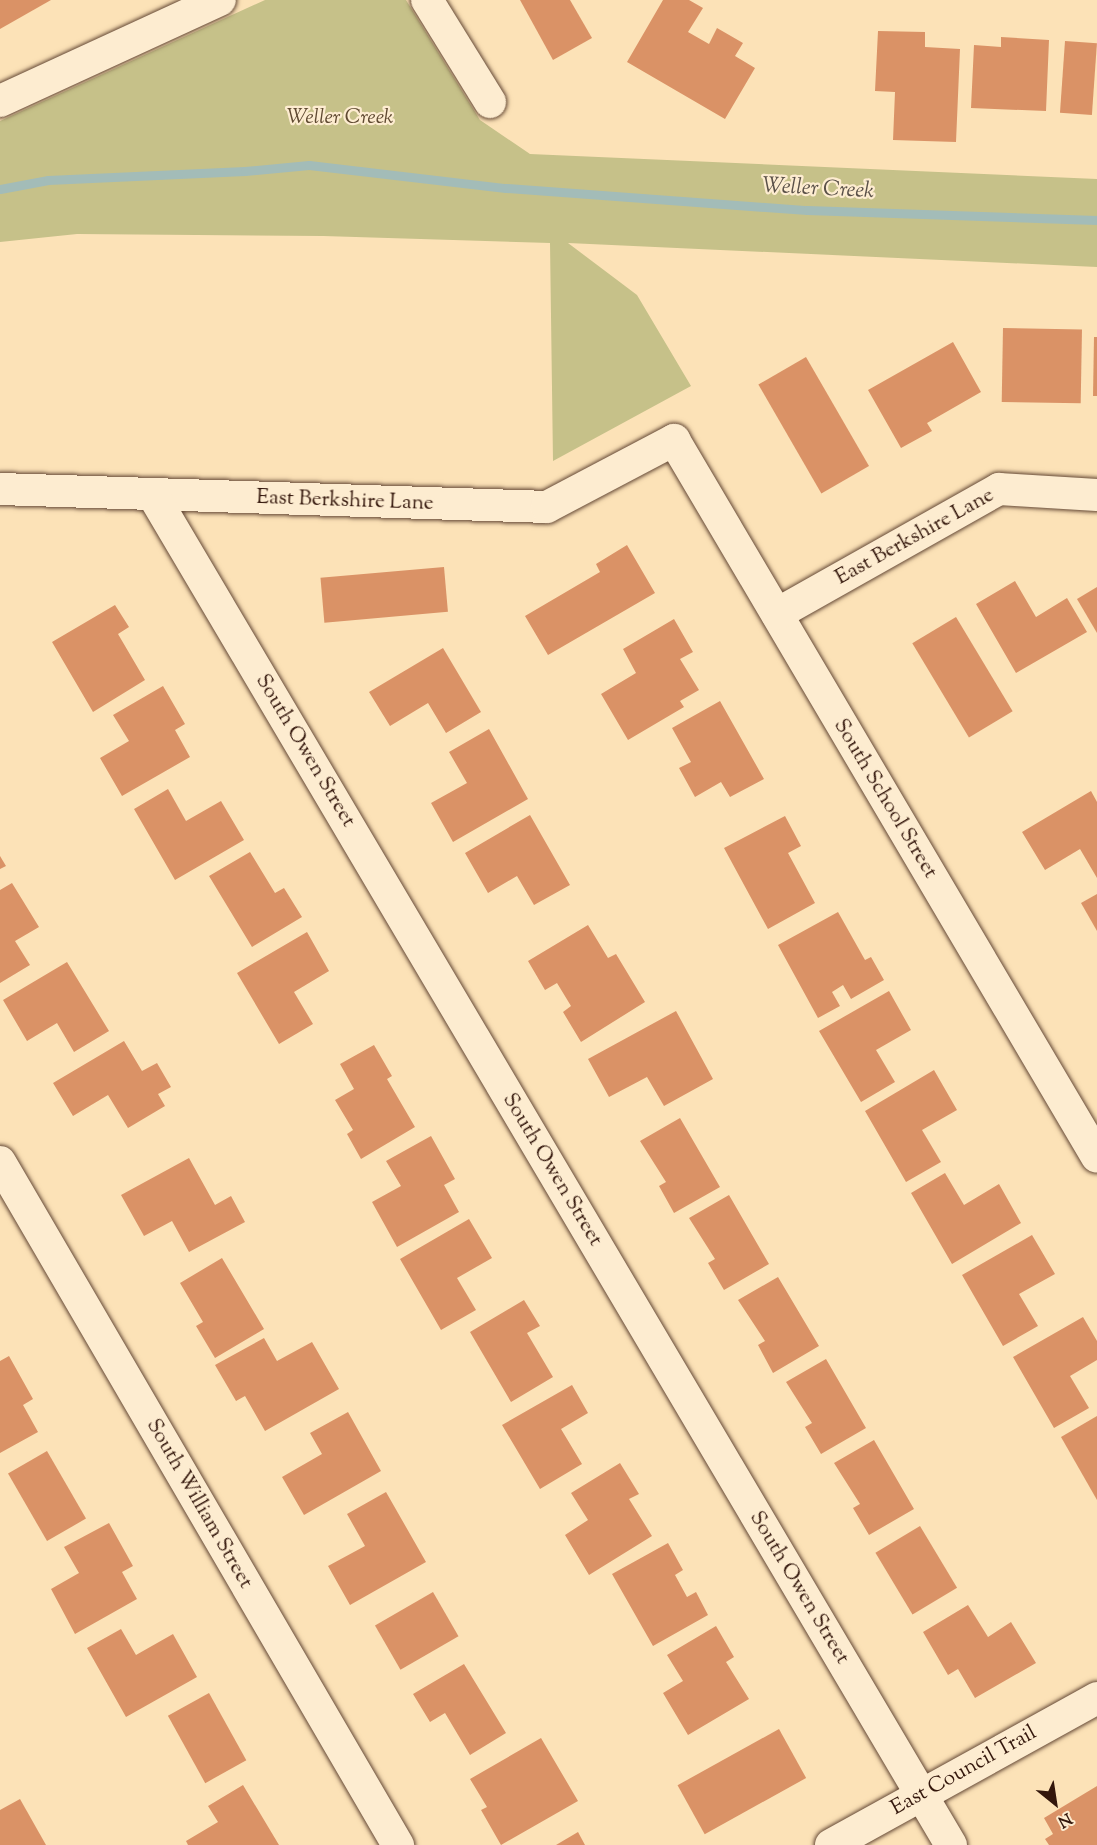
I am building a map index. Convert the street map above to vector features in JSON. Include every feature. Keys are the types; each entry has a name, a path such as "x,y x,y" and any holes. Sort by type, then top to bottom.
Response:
{"street":[{"path":"0,101 220,0"},
{"path":"427,0 490,102"},
{"name":"East Berkshire Lane","path":"0,489 547,507 674,440"},
{"name":"South School Street","path":"674,440 1097,1157"},
{"name":"East Berkshire Lane","path":"777,615 999,489 1097,495"},
{"name":"South Owen Street","path":"153,495 951,1845"},
{"name":"South William Street","path":"0,1162 398,1845"},
{"name":"East Council Trail","path":"831,1845 1097,1698"}],"green space":[{"name":"Weller Creek","path":"265,0 406,0 480,120 530,154 1097,179 1097,267 568,243 637,295 691,386 553,461 550,243 323,236 77,234 0,242 0,121"}],"building":[{"path":"0,0 51,0 0,29"},
{"path":"520,0 570,0 592,38 553,60"},
{"path":"663,0 689,0 703,8 688,32 709,44 717,28 743,43 735,56 755,68 725,119 627,62"},
{"path":"878,31 925,32 925,47 960,49 956,142 893,140 895,92 875,91"},
{"path":"1001,37 1049,40 1046,111 971,108 974,45 1001,47"},
{"path":"1065,41 1097,43 1092,115 1060,113"},
{"path":"1003,328 1082,329 1081,403 1002,402"},
{"path":"1094,337 1097,337 1097,396 1093,396"},
{"path":"953,342 981,392 927,423 932,431 901,448 868,390"},
{"path":"806,357 869,466 821,494 758,384"},
{"path":"627,545 655,593 548,655 525,616 600,572 596,564"},
{"path":"444,567 448,612 324,623 320,578"},
{"path":"1015,581 1036,617 1067,598 1087,632 1016,673 976,604"},
{"path":"1097,587 1097,633 1077,599"},
{"path":"115,605 129,627 118,634 145,680 93,712 52,642"},
{"path":"956,617 1013,711 969,738 912,643"},
{"path":"674,619 693,652 680,659 699,690 680,701 684,707 628,740 601,694 636,673 623,649"},
{"path":"443,648 481,712 446,733 428,703 390,726 369,692"},
{"path":"163,686 185,724 175,730 190,757 122,796 100,758 129,741 113,715"},
{"path":"720,701 764,779 730,797 721,782 695,797 679,768 691,762 672,728"},
{"path":"489,729 528,799 453,842 431,803 467,783 449,752"},
{"path":"168,789 186,821 221,801 244,840 175,880 134,809"},
{"path":"1091,791 1097,802 1097,878 1080,849 1045,870 1022,832"},
{"path":"530,815 570,885 534,905 517,876 488,893 465,853"},
{"path":"785,816 801,846 788,853 815,903 768,929 724,848"},
{"path":"250,852 275,893 284,888 302,917 252,947 209,876"},
{"path":"0,856 6,866 0,869"},
{"path":"12,883 39,927 15,941 30,965 0,983 0,890"},
{"path":"1097,894 1097,931 1081,903"},
{"path":"838,912 865,960 871,957 884,980 851,999 843,985 832,992 840,1006 818,1018 778,945"},
{"path":"588,925 608,958 616,954 645,1002 581,1042 563,1012 571,1006 557,983 545,990 528,961"},
{"path":"307,932 329,971 294,992 313,1024 279,1044 237,973"},
{"path":"67,962 109,1031 74,1052 57,1023 27,1041 3,1000"},
{"path":"889,991 911,1030 876,1050 895,1082 861,1102 819,1031"},
{"path":"676,1011 713,1079 664,1106 647,1077 609,1097 588,1059"},
{"path":"124,1041 142,1071 157,1063 171,1087 158,1094 165,1106 128,1128 108,1095 73,1116 53,1083"},
{"path":"374,1045 392,1076 387,1079 415,1127 361,1159 347,1134 353,1130 335,1100 354,1089 340,1064"},
{"path":"934,1070 957,1110 922,1130 941,1162 906,1182 865,1111"},
{"path":"680,1118 720,1187 674,1213 659,1186 666,1182 640,1141"},
{"path":"431,1136 455,1179 444,1185 459,1212 397,1247 372,1202 401,1186 386,1161"},
{"path":"189,1158 215,1205 231,1196 245,1222 189,1252 172,1221 144,1236 121,1195"},
{"path":"945,1173 964,1205 999,1184 1021,1223 952,1264 911,1193"},
{"path":"729,1195 769,1264 724,1290 708,1263 715,1259 689,1218"},
{"path":"469,1219 492,1258 457,1278 476,1310 441,1330 400,1259"},
{"path":"1032,1235 1055,1274 1019,1294 1038,1326 1003,1346 962,1275"},
{"path":"222,1258 264,1329 215,1358 196,1326 203,1322 180,1283"},
{"path":"778,1277 819,1346 773,1373 758,1345 765,1341 738,1300"},
{"path":"524,1300 540,1326 527,1333 553,1377 511,1402 470,1332"},
{"path":"1083,1317 1097,1341 1097,1360 1070,1376 1089,1408 1054,1428 1013,1357"},
{"path":"264,1338 277,1361 312,1342 339,1389 265,1431 245,1396 236,1401 215,1365"},
{"path":"9,1356 33,1399 23,1405 38,1432 0,1453 0,1361"},
{"path":"826,1359 866,1428 821,1454 805,1427 812,1423 786,1382"},
{"path":"572,1385 588,1413 561,1429 582,1464 540,1489 502,1425"},
{"path":"348,1412 381,1471 304,1515 282,1477 322,1454 310,1433"},
{"path":"1097,1416 1097,1500 1061,1437"},
{"path":"874,1440 914,1509 869,1535 853,1508 860,1504 834,1463"},
{"path":"47,1451 86,1519 47,1541 8,1474"},
{"path":"620,1463 639,1494 629,1499 652,1536 589,1575 565,1535 588,1520 571,1493"},
{"path":"386,1492 426,1562 350,1605 328,1566 365,1546 347,1514"},
{"path":"109,1523 133,1566 122,1572 137,1599 75,1634 51,1589 79,1573 64,1547"},
{"path":"920,1526 957,1588 913,1614 875,1553"},
{"path":"668,1543 683,1570 675,1575 687,1597 696,1592 708,1615 653,1646 612,1574"},
{"path":"433,1592 458,1636 400,1670 375,1625"},
{"path":"968,1605 988,1637 1011,1622 1036,1663 975,1698 958,1669 948,1675 923,1632"},
{"path":"716,1626 734,1657 726,1662 749,1699 688,1735 663,1693 683,1681 667,1655"},
{"path":"121,1629 136,1655 173,1634 197,1677 126,1717 87,1648"},
{"path":"464,1664 506,1733 470,1755 445,1713 430,1722 413,1694"},
{"path":"209,1693 246,1760 205,1783 168,1716"},
{"path":"779,1729 806,1778 705,1834 678,1785"},
{"path":"541,1738 578,1801 501,1845 481,1810 487,1807 470,1779"},
{"path":"243,1785 279,1845 188,1845 186,1841 218,1822 208,1806"},
{"path":"1097,1786 1097,1845 1049,1845 1045,1839 1053,1834 1044,1818"},
{"path":"20,1799 46,1845 0,1845 0,1810"},
{"path":"578,1832 585,1845 556,1845"}],"waterway":[{"name":"Weller Creek","path":"0,189 48,180 245,171 309,165 506,188 807,210 1097,220"}]}
